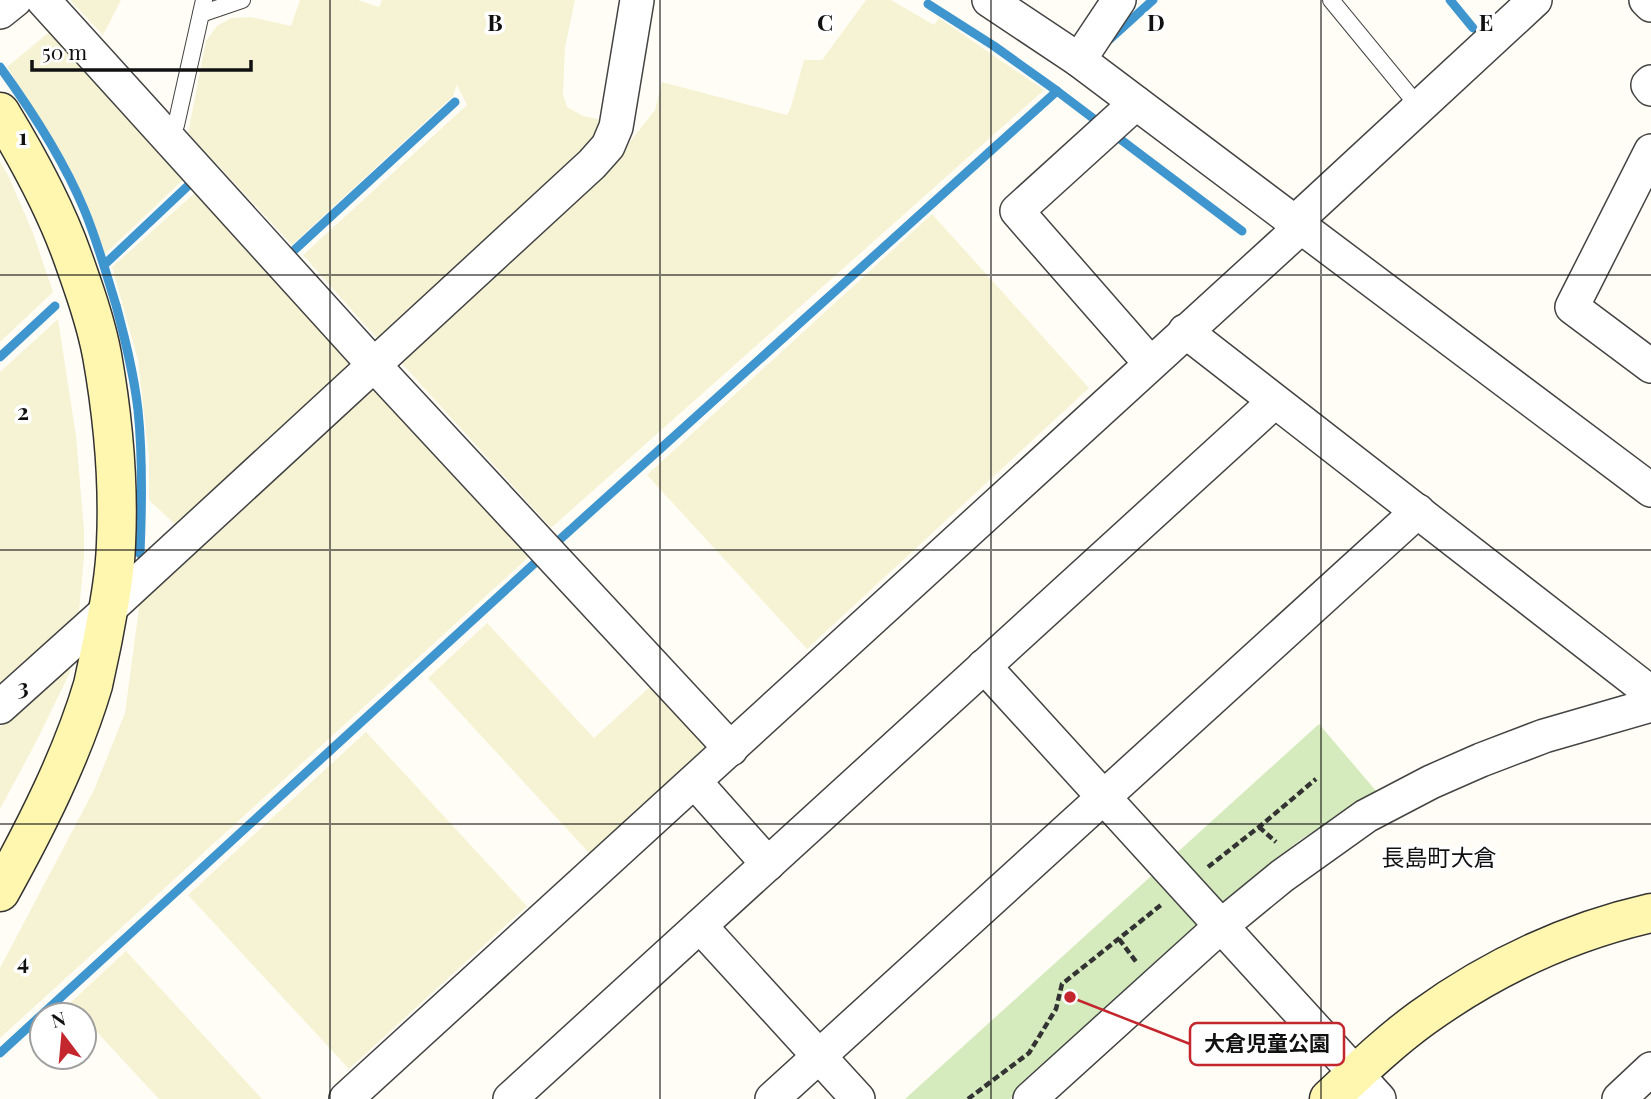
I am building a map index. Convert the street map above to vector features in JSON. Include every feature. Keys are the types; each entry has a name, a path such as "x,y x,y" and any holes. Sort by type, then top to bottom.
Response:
{"main road":[{"path":"0,112 42,185 72,256 101,352 111,418 117,491 116,547 109,609 93,684 67,757 0,892"},
{"path":"1354,1091 1421,1018 1489,974 1537,951 1589,931 1651,914"}],"street":[{"path":"0,12 15,0"},
{"path":"43,0 374,365 731,749"},
{"path":"0,707 592,164 608,146 616,127 638,0"},
{"path":"989,0 1079,60 1651,490"},
{"path":"1079,60 1119,0"},
{"path":"346,1099 1185,331 1535,0"},
{"path":"1646,0 1651,5"},
{"path":"1651,82 1648,85 1651,89"},
{"path":"1136,103 1017,211 1150,363"},
{"path":"1651,151 1572,307 1651,366"},
{"path":"1185,331 1651,693"},
{"path":"510,1099 1275,402"},
{"path":"772,1099 1418,511"},
{"path":"984,666 1221,926 1354,1091"},
{"path":"1030,1099 1221,926 1282,876 1366,816 1430,782 1481,760 1544,736 1651,705"},
{"path":"695,782 768,864"},
{"path":"701,926 858,1099"},
{"path":"1619,1099 1651,1069"}],"lane":[{"path":"167,136 176,125 203,7 242,0"},
{"path":"1331,0 1419,107"}],"path":[{"path":"968,1099 1029,1053 1056,1009 1062,984 1259,828 1316,779"}],"shaded area":[{"path":"70,0 121,0 103,35"},
{"path":"300,0 358,0 379,7 382,0 575,0 565,47 563,94 567,107 583,116 607,121 600,142 381,343 303,255 467,105 457,85 453,96 292,245 188,133 206,41 217,26 231,18 251,17 291,26"},
{"path":"866,0 891,0 934,25 939,18 1044,90 551,528 396,357 614,162 655,110 662,82 787,115 804,60 822,60"},
{"path":"53,29 190,173 105,254 88,206 67,163 7,67"},
{"path":"0,162 33,233 53,292 0,342"},
{"path":"197,191 352,359 350,373 179,528 149,500 149,458 138,360 112,267"},
{"path":"932,214 1089,388 807,649 647,475"},
{"path":"58,319 76,436 84,530 78,622 0,692 0,372"},
{"path":"367,390 377,390 533,553 41,1001 28,1001 28,1013 0,1038 0,968 94,790 125,713 141,593"},
{"path":"487,623 594,738 653,684 709,743 590,854 428,678"},
{"path":"65,667 71,670 0,809 0,727"},
{"path":"366,732 527,906 349,1069 188,895"},
{"path":"126,951 262,1099 159,1099 98,1033 98,1001 72,1001"}],"green space":[{"path":"1319,724 1377,792 1300,840 1234,894 1010,1099 905,1099"}],"waterway":[{"path":"1110,39 1153,0"},
{"path":"1450,0 1473,28"},
{"path":"557,542 1057,91 928,4"},
{"path":"0,67 46,136 76,190 116,305 132,370 138,410 142,482 140,554"},
{"path":"1057,91 1098,122"},
{"path":"290,254 455,102"},
{"path":"1120,139 1242,231"},
{"path":"104,265 192,182"},
{"path":"0,357 55,306"},
{"path":"0,1053 536,562"}],"place":[{"name":"大倉児童公園","path":"1070,997"}],"district":[{"name":"長島町大倉","path":"1439,856"}]}
